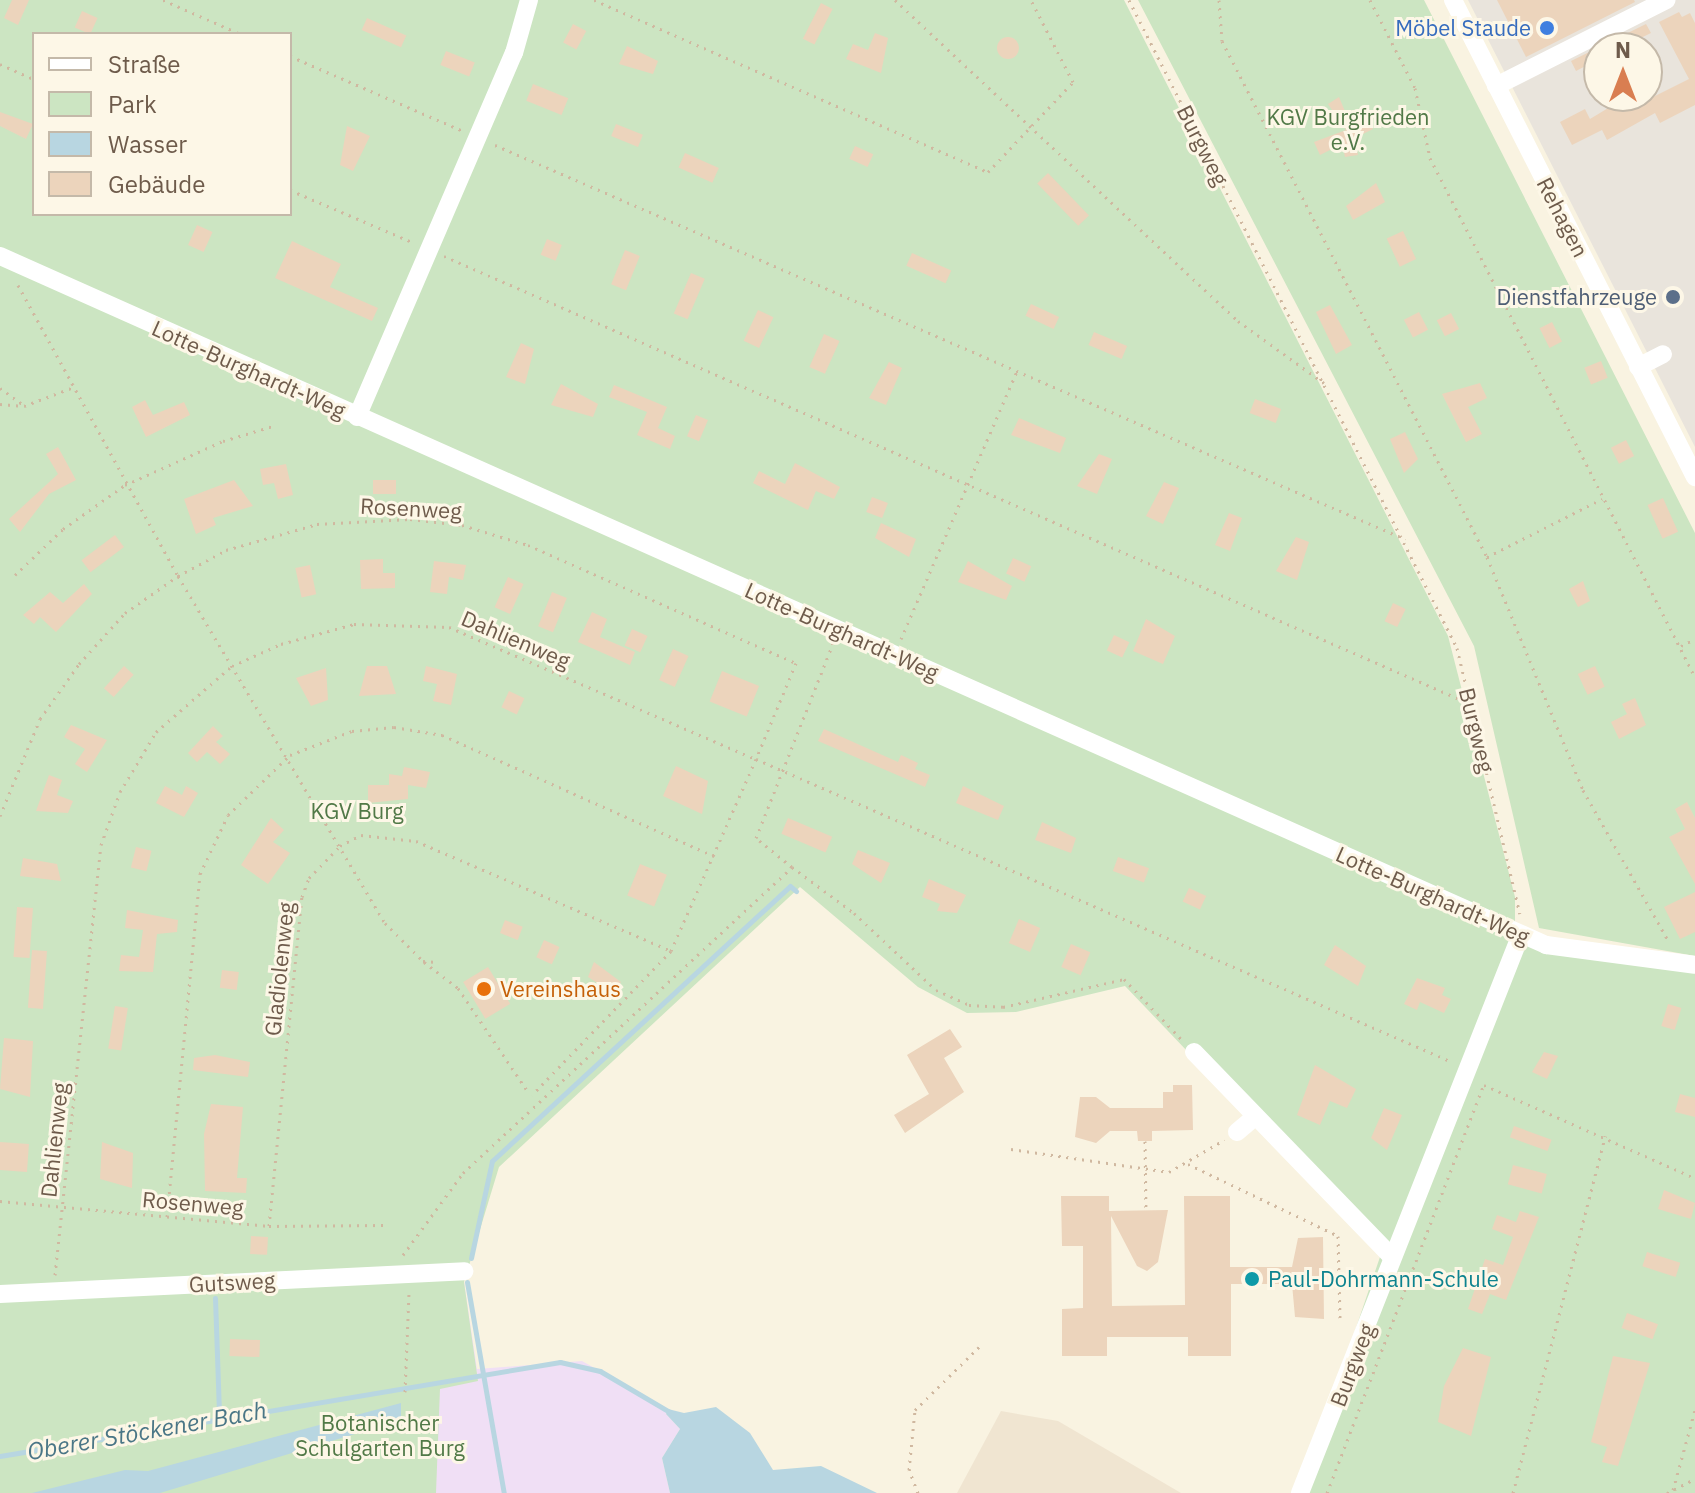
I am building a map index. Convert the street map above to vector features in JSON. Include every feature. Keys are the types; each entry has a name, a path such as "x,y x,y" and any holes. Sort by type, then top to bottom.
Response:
{"street":[{"path":"357,417 479,138 529,0"},
{"name":"Rehagen","path":"1453,0 1695,477"},
{"path":"1496,86 1666,0"},
{"name":"Lotte-Burghardt-Weg","path":"2,257 1546,945 1688,964"},
{"path":"1638,367 1663,354"},
{"name":"Burgweg","path":"1300,1493 1464,1068 1521,934"},
{"path":"1194,1052 1392,1257"},
{"path":"1237,1132 1255,1117"},
{"name":"Gutsweg","path":"0,1294 464,1271"}],"path":[{"path":"163,0 236,32"},
{"path":"594,0 988,172 1033,129 1073,82 1031,0"},
{"path":"895,0 1238,321 1327,385"},
{"name":"Burgweg","path":"1129,0 1405,539 1457,648 1520,906 1521,934"},
{"path":"1219,0 1222,41 1487,557 1583,790 1688,964"},
{"path":"1370,0 1415,88 1430,158 1695,677"},
{"path":"292,57 1405,539"},
{"path":"0,64 32,78"},
{"path":"292,191 1471,704"},
{"path":"2,257 125,485 232,666 290,755 385,923 423,961 458,988 526,1089"},
{"path":"894,654 1017,371"},
{"path":"0,404 24,406 74,387"},
{"path":"0,388 24,406"},
{"path":"15,575 63,529 125,485 223,441 273,426"},
{"path":"1487,557 1602,499"},
{"name":"Rosenweg","path":"0,816 40,719 79,664 125,613 178,576 226,550 317,524 410,519 496,533 796,663 756,759"},
{"name":"Dahlienweg","path":"54,1291 101,845 120,792 156,732 232,666 281,644 354,624 449,627 756,759"},
{"path":"839,630 756,838 854,913 936,990 969,1005 1003,1007 1124,979 1194,1052"},
{"path":"1679,647 1695,639"},
{"path":"167,1217 200,874 228,815 290,755 352,731 394,727 442,735 714,856"},
{"path":"532,1095 671,951 756,759 1464,1068"},
{"path":"340,846 361,835 416,841 671,951"},
{"name":"Gladiolenweg","path":"269,1226 302,897 309,878 340,846"},
{"path":"392,1274 463,1173 792,867"},
{"path":"423,961 437,962"},
{"path":"1327,1493 1484,1085 1695,1178"},
{"path":"1011,1149 1145,1173 1188,1164 1237,1132"},
{"path":"1513,1493 1605,1136"},
{"path":"1145,1141 1146,1211"},
{"path":"1188,1164 1338,1236 1340,1318"},
{"name":"Rosenweg","path":"0,1201 269,1226 384,1225"},
{"path":"405,1392 412,1274"},
{"path":"918,1493 909,1470 915,1410 981,1345"},
{"path":"1676,1490 1695,1410"},
{"path":"1667,1493 1695,1479"}],"shaded area":[{"path":"1468,0 1695,0 1695,447"},
{"path":"464,1282 477,1369 582,1361 668,1409 666,1414 680,1429 662,1458 670,1493 0,1493"},
{"path":"1001,1411 1058,1421 1181,1493 957,1493"}],"green space":[{"path":"0,0 1124,0 1448,636 1515,897 1515,922 0,247"},
{"name":"KGV Burgfrieden e.V.","path":"1138,0 1424,0 1695,533 1695,956 1539,928 1474,646"},
{"name":"KGV Burg","path":"0,264 1546,945 1695,965 1695,1493 1300,1493 1381,1254 1125,986 1016,1012 967,1013 918,987 800,887 499,1167 464,1282 478,1381 440,1389 436,1493 0,1493"}],"water":[{"path":"401,1403 401,1420 160,1493 32,1493 125,1470 148,1471"},
{"path":"716,1407 750,1433 773,1470 821,1466 877,1493 670,1493 662,1458 680,1429 666,1414 668,1409 684,1413"}],"building":[{"path":"12,0 29,0 18,25 4,18"},
{"name":"Möbel Staude","path":"1497,0 1634,0 1635,2 1526,57"},
{"path":"821,3 833,9 814,45 803,39"},
{"path":"82,11 98,18 91,32 75,27"},
{"path":"1679,12 1682,17 1690,13 1695,23 1695,105 1660,123 1655,113 1607,140 1602,130 1572,145 1560,122 1583,110 1590,119 1602,112 1663,112 1663,92 1689,79 1659,22"},
{"path":"367,18 406,35 401,47 362,30"},
{"path":"573,24 586,31 576,50 563,43"},
{"path":"1646,24 1650,32 1630,32"},
{"path":"875,33 888,38 881,73 846,59 853,44 868,50"},
{"path":"1008,37 1016,40 1019,48 1016,56 1008,59 1000,56 997,48 1000,40"},
{"path":"627,46 658,61 653,74 619,64"},
{"path":"446,51 475,63 469,77 440,65"},
{"path":"1583,55 1583,67 1576,71 1571,61"},
{"path":"533,84 568,98 561,115 526,101"},
{"path":"1339,97 1352,128 1371,124 1373,129 1355,138 1358,155 1345,157 1342,144 1320,155 1314,142 1346,130 1328,104"},
{"path":"0,112 32,124 26,139 0,126"},
{"path":"616,124 643,135 638,147 611,136"},
{"path":"347,126 370,136 353,171 340,165"},
{"path":"855,146 873,154 868,167 849,159"},
{"path":"685,153 719,168 712,183 678,168"},
{"path":"1048,173 1089,215 1078,226 1037,183"},
{"path":"1376,183 1385,202 1353,220 1346,206"},
{"path":"197,225 213,232 204,252 188,245"},
{"path":"1403,231 1416,259 1400,267 1387,239"},
{"path":"547,239 562,245 555,261 541,255"},
{"path":"292,241 341,264 330,287 378,308 372,321 275,278"},
{"path":"625,250 640,256 626,290 611,284"},
{"path":"912,253 951,270 946,283 906,266"},
{"path":"691,273 705,279 688,319 674,314"},
{"path":"1031,304 1059,317 1054,329 1026,316"},
{"path":"1330,305 1352,345 1336,354 1316,312"},
{"path":"758,310 773,317 759,348 744,341"},
{"path":"1419,312 1428,330 1413,338 1404,320"},
{"path":"1451,313 1459,329 1445,336 1437,320"},
{"path":"1552,322 1562,342 1550,348 1540,328"},
{"path":"1094,332 1127,346 1122,359 1089,345"},
{"path":"824,334 840,341 825,374 809,367"},
{"path":"521,343 534,349 525,384 506,377"},
{"path":"1601,361 1608,378 1591,384 1584,368"},
{"path":"889,362 902,368 886,405 869,398"},
{"path":"1480,383 1487,398 1468,407 1482,434 1466,442 1442,394"},
{"path":"561,384 598,404 593,417 551,405"},
{"path":"614,385 667,407 658,428 675,436 670,449 637,435 647,412 609,397"},
{"path":"1255,399 1281,409 1276,423 1250,413"},
{"path":"145,400 153,415 184,402 190,415 146,437 132,407"},
{"path":"696,415 708,420 699,441 687,436"},
{"path":"1019,418 1066,438 1060,453 1011,435"},
{"path":"1405,432 1418,459 1404,473 1390,439"},
{"path":"1626,440 1634,456 1619,464 1611,448"},
{"path":"58,447 76,480 49,494 20,532 9,519 58,474 46,454"},
{"path":"1099,454 1112,459 1097,494 1077,486"},
{"path":"795,463 840,487 834,499 816,491 808,510 753,483 759,471 785,484"},
{"path":"286,464 293,495 278,499 274,483 263,485 260,469"},
{"path":"234,480 253,506 213,518 216,525 196,534 184,499"},
{"path":"373,480 396,480 396,494 373,494"},
{"path":"1164,482 1179,488 1163,524 1146,516"},
{"path":"872,497 888,503 882,518 866,512"},
{"path":"1663,498 1678,532 1663,539 1647,505"},
{"path":"1229,513 1242,518 1230,551 1215,545"},
{"path":"881,523 916,539 909,557 875,538"},
{"path":"115,535 124,547 90,572 81,560"},
{"path":"1296,537 1309,542 1297,580 1276,571"},
{"path":"1013,558 1031,566 1024,582 1006,574"},
{"path":"383,559 383,573 395,573 395,588 361,589 360,560"},
{"path":"434,561 466,565 463,580 449,577 447,594 430,592"},
{"path":"968,561 1012,586 1006,600 958,582"},
{"path":"310,565 316,594 302,597 295,568"},
{"path":"508,577 524,584 510,614 495,607"},
{"path":"1583,581 1590,601 1578,607 1569,589"},
{"path":"84,584 92,594 56,632 40,617 34,624 23,615 50,592 63,603"},
{"path":"552,592 567,598 553,632 538,626"},
{"path":"1393,603 1406,609 1397,627 1385,621"},
{"path":"592,612 607,619 600,637 635,652 630,665 578,642"},
{"path":"1146,619 1175,636 1163,664 1133,651"},
{"path":"632,629 648,636 640,652 625,645"},
{"path":"1114,635 1129,642 1122,658 1107,650"},
{"path":"673,649 689,656 675,687 659,680"},
{"path":"124,666 134,675 114,697 104,688"},
{"path":"367,666 387,666 396,694 359,696"},
{"path":"426,666 457,674 451,705 433,701 437,684 423,681"},
{"path":"1595,666 1605,687 1588,695 1578,674"},
{"path":"326,668 328,700 311,706 296,678"},
{"path":"722,671 759,686 747,717 710,702"},
{"path":"509,691 524,698 517,714 501,707"},
{"path":"1635,698 1646,725 1619,739 1611,722 1627,714 1622,704"},
{"path":"71,725 107,740 87,772 75,764 85,749 64,737"},
{"path":"213,726 223,736 216,742 230,754 220,764 207,752 197,762 188,753"},
{"path":"824,729 898,762 901,755 918,763 915,769 930,775 925,787 818,741"},
{"path":"676,766 708,781 702,814 663,796"},
{"path":"404,767 430,772 426,788 408,785 408,799 368,803 368,785 389,785 389,774 402,776"},
{"path":"49,775 62,780 57,795 73,801 68,813 36,811"},
{"path":"165,786 182,795 186,786 198,793 184,817 156,803"},
{"path":"963,786 1004,806 998,820 956,803"},
{"path":"1687,802 1695,818 1695,884 1669,837 1685,829 1675,809"},
{"path":"271,818 284,830 273,842 290,853 268,884 241,865"},
{"path":"788,818 832,837 826,852 781,834"},
{"path":"1042,822 1076,838 1071,853 1035,840"},
{"path":"136,847 152,851 146,871 131,867"},
{"path":"858,850 890,863 881,883 852,864"},
{"path":"1118,857 1149,868 1144,882 1113,871"},
{"path":"23,858 57,864 61,881 20,876"},
{"path":"640,864 667,875 654,906 627,896"},
{"path":"929,879 966,895 957,913 937,911 940,904 922,897"},
{"path":"1189,888 1206,896 1200,910 1183,902"},
{"path":"1695,892 1695,932 1680,939 1664,907"},
{"path":"17,907 33,908 29,958 14,957"},
{"path":"127,910 178,920 177,932 157,934 153,972 119,971 121,955 139,957 143,930 125,928"},
{"path":"1019,919 1040,928 1030,952 1009,943"},
{"path":"505,920 523,927 518,940 500,933"},
{"path":"544,940 560,947 552,964 536,957"},
{"path":"1071,944 1090,952 1081,975 1061,967"},
{"path":"1335,945 1366,966 1358,986 1324,965"},
{"path":"32,950 47,951 43,1009 28,1008"},
{"path":"594,962 621,982 613,993 588,977"},
{"path":"488,967 510,1004 485,1019 463,982"},
{"path":"222,970 239,972 237,990 220,988"},
{"path":"1417,978 1445,988 1442,995 1451,999 1444,1013 1420,1002 1417,1010 1404,1004"},
{"path":"1668,1004 1681,1008 1675,1030 1661,1026"},
{"path":"115,1006 128,1008 121,1051 108,1048"},
{"path":"950,1029 962,1047 944,1058 964,1092 905,1133 894,1115 929,1094 907,1055"},
{"path":"4,1038 33,1041 30,1097 0,1089"},
{"path":"1544,1052 1558,1056 1547,1079 1532,1072"},
{"path":"215,1055 250,1062 248,1077 193,1070 194,1058"},
{"path":"1315,1065 1356,1089 1347,1108 1330,1101 1320,1125 1297,1115"},
{"path":"1173,1085 1192,1085 1193,1130 1152,1131 1152,1141 1138,1141 1137,1131 1110,1131 1096,1143 1075,1137 1080,1097 1096,1097 1110,1108 1163,1108 1163,1092 1173,1092"},
{"path":"1680,1094 1695,1098 1695,1117 1675,1112"},
{"path":"211,1104 243,1107 237,1178 247,1178 246,1193 205,1191 204,1134"},
{"path":"1384,1108 1402,1115 1387,1150 1371,1138"},
{"path":"1514,1126 1552,1140 1547,1151 1510,1137"},
{"path":"0,1142 29,1144 27,1172 0,1170"},
{"path":"102,1142 133,1153 132,1188 100,1179"},
{"path":"1513,1165 1547,1174 1542,1193 1508,1184"},
{"path":"1664,1190 1695,1203 1691,1219 1658,1209"},
{"name":"Paul-Dohrmann-Schule","path":"1061,1196 1109,1196 1109,1211 1168,1210 1158,1262 1147,1271 1137,1266 1111,1216 1112,1306 1185,1305 1184,1196 1230,1196 1230,1267 1292,1267 1298,1238 1323,1237 1324,1319 1295,1317 1292,1284 1231,1284 1231,1356 1188,1356 1188,1337 1107,1337 1107,1356 1062,1356 1062,1309 1083,1308 1083,1246 1062,1246"},
{"path":"1520,1211 1539,1217 1506,1300 1490,1294 1482,1314 1468,1309 1485,1259 1503,1265 1513,1237 1492,1229 1497,1215 1516,1222"},
{"path":"251,1236 268,1237 267,1255 250,1254"},
{"path":"1647,1252 1680,1263 1676,1277 1642,1266"},
{"path":"1627,1313 1658,1324 1653,1339 1622,1328"},
{"path":"230,1339 260,1340 259,1357 229,1356"},
{"path":"1463,1348 1491,1357 1471,1436 1438,1422 1444,1386"},
{"path":"1613,1356 1650,1363 1618,1466 1602,1462 1607,1447 1591,1442"}],"waterway":[{"path":"471,1258 492,1161 790,886 796,891"},
{"path":"467,1282 504,1493"},
{"path":"215,1298 219,1415"},
{"name":"Oberer Stöckener Bach","path":"0,1456 560,1362 600,1371 673,1414"}],"place":[{"name":"Möbel Staude","path":"1547,28"},
{"name":"Dienstfahrzeuge","path":"1673,297"},
{"name":"Vereinshaus","path":"484,989"},
{"name":"Paul-Dohrmann-Schule","path":"1252,1279"}],"park label":[{"name":"Botanischer Schulgarten Burg","path":"380,1434"}]}
